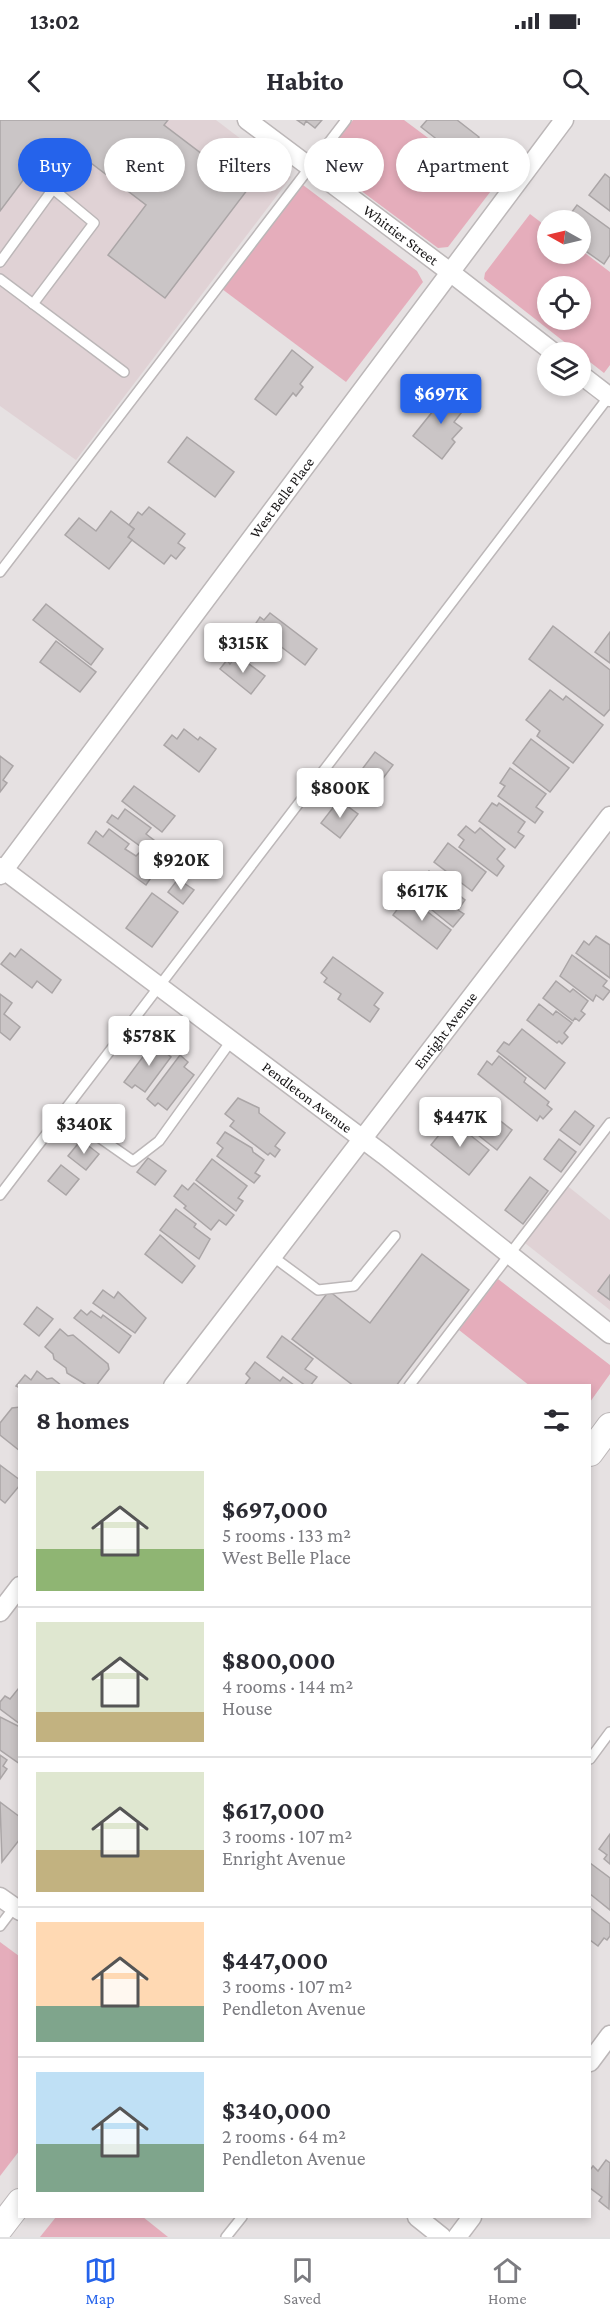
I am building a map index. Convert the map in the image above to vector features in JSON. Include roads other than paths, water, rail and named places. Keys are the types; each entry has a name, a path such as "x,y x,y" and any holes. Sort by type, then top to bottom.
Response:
{"main road":[{"path":"591,1452 610,1426"},
{"path":"0,2228 18,2205"}],"street":[{"name":"Whittier Street","path":"247,120 304,163"},
{"name":"West Belle Place","path":"1,871 564,120"},
{"name":"Whittier Street","path":"343,192 540,342"},
{"path":"591,382 610,396"},
{"name":"Enright Avenue","path":"175,1384 610,816"},
{"name":"Pendleton Avenue","path":"1,871 159,986 362,1139 610,1334"},
{"path":"0,1612 18,1589"},
{"path":"591,2061 610,2035"},
{"path":"418,2218 442,2237"},
{"path":"457,2237 471,2218"}],"lane":[{"path":"332,138 346,120"},
{"path":"0,572 304,175"},
{"path":"0,262 53,189 94,223 33,304"},
{"path":"0,279 124,372"},
{"path":"0,1195 610,396"},
{"path":"63,1112 134,1161 159,1141 231,1041"},
{"path":"411,1384 610,1123"},
{"path":"272,1256 318,1290 354,1286 394,1236"},
{"path":"591,1758 610,1732"},
{"path":"0,1926 13,1904"},
{"path":"226,2237 241,2218"}]}
